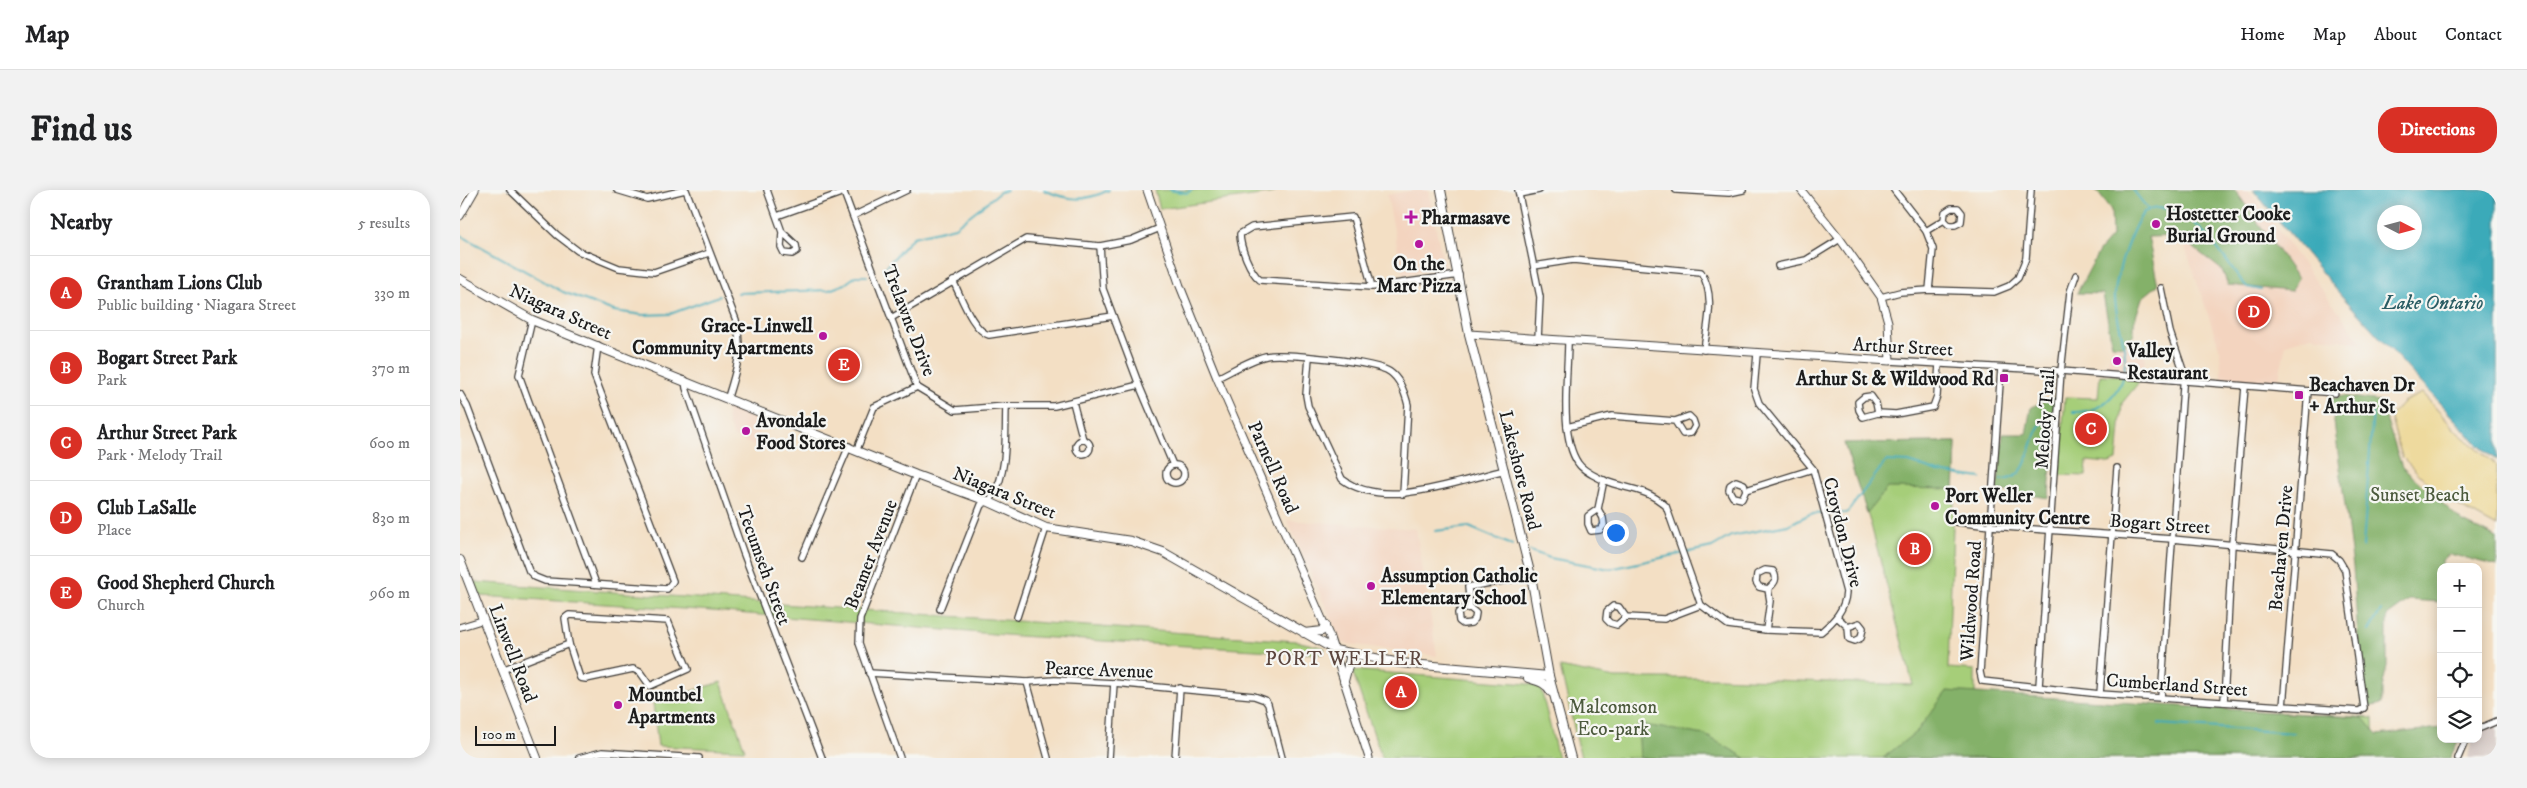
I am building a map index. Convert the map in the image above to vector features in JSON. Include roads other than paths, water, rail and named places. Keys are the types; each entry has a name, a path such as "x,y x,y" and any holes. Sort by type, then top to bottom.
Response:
{"main road":[{"name":"Lakeshore Road","path":"1441,190 1459,274 1469,334 1531,576 1549,676 1570,758"},
{"name":"Niagara Street","path":"460,279 532,320 728,397 916,475 987,501 1046,528 1130,541 1163,552 1302,633 1335,650 1350,655 1400,663 1549,676"},
{"name":"Linwell Road","path":"460,560 537,758"},
{"path":"1302,633 1322,631 1325,625"},
{"path":"1344,681 1350,655"},
{"path":"1514,674 1541,682 1548,687 1555,701"}],"street":[{"path":"510,190 557,235 578,251 619,268 654,272 709,253"},
{"path":"617,190 647,199 686,190 736,320 740,339 740,357 728,397"},
{"path":"766,190 782,232"},
{"path":"853,216 906,190"},
{"name":"Parnell Road","path":"1147,190 1180,286 1216,378 1335,650 1369,758"},
{"path":"1538,339 1540,297 1518,192 1539,190"},
{"path":"1676,190 1729,193 1743,190"},
{"path":"1802,190 1881,297 1888,322 1890,361"},
{"path":"1894,190 1926,232 1933,249 1930,290"},
{"path":"1881,297 1930,290 1994,292 2009,286 2018,278 2026,258 2031,190"},
{"path":"460,216 473,191"},
{"path":"777,216 844,191"},
{"name":"Trelawne Drive","path":"844,191 917,388 955,410 1006,406 1046,406 1073,402 1139,385"},
{"path":"1372,287 1353,217 1252,227 1240,234 1254,276 1260,280 1372,287 1459,274"},
{"path":"1926,232 1944,220"},
{"path":"892,317 1026,239 1100,246 1131,240 1160,228"},
{"path":"1778,266 1806,260 1840,239"},
{"path":"1100,246 1103,289 1139,385 1173,465"},
{"path":"1534,266 1573,260 1701,272 1707,282 1710,296 1704,350"},
{"name":"Melody Trail","path":"2039,686 2052,530 2061,372 2070,292 2076,275"},
{"path":"953,282 977,327 989,336 1113,316"},
{"path":"2161,288 2165,315 2184,373 2161,698"},
{"path":"532,320 519,375 596,584"},
{"name":"Arthur Street","path":"1469,334 1757,354 2061,372 2335,393"},
{"path":"1568,341 1567,427 1578,465 1604,480 1654,495 1666,506 1701,606 1728,625 1766,630 1821,632 1838,618 1848,627"},
{"path":"460,394 467,406 525,562 529,571 535,577 545,581 668,589 673,581 594,375 598,345"},
{"name":"Croydon Drive","path":"1757,354 1754,389 1759,402 1813,469 1846,592 1846,600 1838,618"},
{"path":"1216,378 1266,356 1309,357 1374,365 1390,371 1406,395 1408,405 1403,494"},
{"path":"1309,357 1306,396 1308,406 1342,479 1353,487 1364,491 1403,494 1505,470"},
{"path":"1878,413 1896,414 1933,407 1937,396 1939,364"},
{"name":"Wildwood Road","path":"1987,682 1982,680 1980,672 2001,368"},
{"name":"Tecumseh Street","path":"685,380 686,388 743,552 822,758"},
{"path":"2224,702 2232,544 2245,387"},
{"path":"802,557 874,407 917,388"},
{"name":"Beachaven Drive","path":"2282,707 2308,391"},
{"path":"1073,402 1083,440"},
{"path":"940,609 981,505 993,498 1000,476 1005,449 1006,406"},
{"path":"1567,427 1612,416 1675,421"},
{"path":"2100,694 2117,468"},
{"path":"1746,490 1813,469"},
{"name":"Beamer Avenue","path":"900,758 859,643 860,618 916,475"},
{"path":"1598,509 1604,480"},
{"name":"Bogart Street","path":"1956,522 2232,544 2332,555 2345,570 2364,708"},
{"path":"1017,617 1046,528"},
{"path":"1470,608 1468,587 1531,576"},
{"path":"1766,630 1768,589"},
{"path":"1626,617 1664,619 1701,606"},
{"path":"569,615 668,621 688,669 650,686 640,672 633,669 586,679 580,678 569,644 565,618 569,615"},
{"path":"460,628 483,620"},
{"path":"502,670 569,644"},
{"name":"Pearce Avenue","path":"869,673 1027,682 1054,680 1114,683 1254,696 1265,700 1268,704 1282,758"},
{"path":"1027,682 1048,758"},
{"name":"Cumberland Street","path":"1987,682 2039,686 2100,694 2282,707 2358,711 2364,708"},
{"path":"1109,758 1114,683"},
{"path":"1175,758 1180,688"},
{"path":"2482,727 2497,721"},
{"path":"2458,758 2464,743"},
{"path":"579,758 593,752 699,758"}],"water":[{"name":"Lake Ontario","path":"2253,190 2497,190 2497,460 2477,444 2339,293"}],"waterway":[{"path":"884,269 913,237 955,227 1000,192 1007,190"},
{"path":"1044,190 1076,199 1092,197 1109,190"},
{"path":"1169,190 1187,193 1192,190"},
{"path":"2133,190 2148,209"},
{"path":"2073,412 2084,411 2103,404 2111,398 2121,380 2124,370 2125,352 2116,306 2115,290 2120,266 2129,241 2144,212 2160,208 2175,211 2190,219 2216,246 2247,287 2261,290"},
{"path":"460,235 563,292 614,311 643,315 670,314 719,296"},
{"path":"737,293 829,290 845,284 856,276 867,276"},
{"path":"2363,547 2373,409"},
{"path":"2001,480 2013,477 2021,471 2038,428 2045,420 2055,415"},
{"path":"1530,551 1550,558 1610,569 1712,547 1731,536 1788,525 1810,514 1847,513 1886,461 1909,462 1938,472 1981,478"},
{"path":"1435,531 1469,527 1512,545"},
{"path":"2369,631 2381,610"},
{"path":"2159,724 2294,733"}],"place":[{"name":"Pharmasave","path":"1411,217"},
{"name":"Hostetter Cooke Burial Ground","path":"2156,224"},
{"name":"On the Marc Pizza","path":"1419,244"},
{"name":"Club LaSalle","path":"2254,312"},
{"name":"Grace-Linwell Community Apartments","path":"823,336"},
{"name":"Valley Restaurant","path":"2117,361"},
{"name":"Good Shepherd Church","path":"844,365"},
{"name":"Arthur St & Wildwood Rd","path":"2004,378"},
{"name":"Beachaven Dr + Arthur St","path":"2299,395"},
{"name":"Arthur Street Park","path":"2091,429"},
{"name":"Avondale Food Stores","path":"746,431"},
{"name":"Port Weller Community Centre","path":"1935,506"},
{"name":"Bogart Street Park","path":"1915,549"},
{"name":"Assumption Catholic Elementary School","path":"1371,586"},
{"name":"Grantham Lions Club","path":"1401,692"},
{"name":"Mountbel Apartments","path":"618,705"}],"district":[{"name":"PORT WELLER","path":"1344,658"}],"park label":[{"name":"Sunset Beach","path":"2420,494"},
{"name":"Malcomson Eco-park","path":"1613,717"}]}
